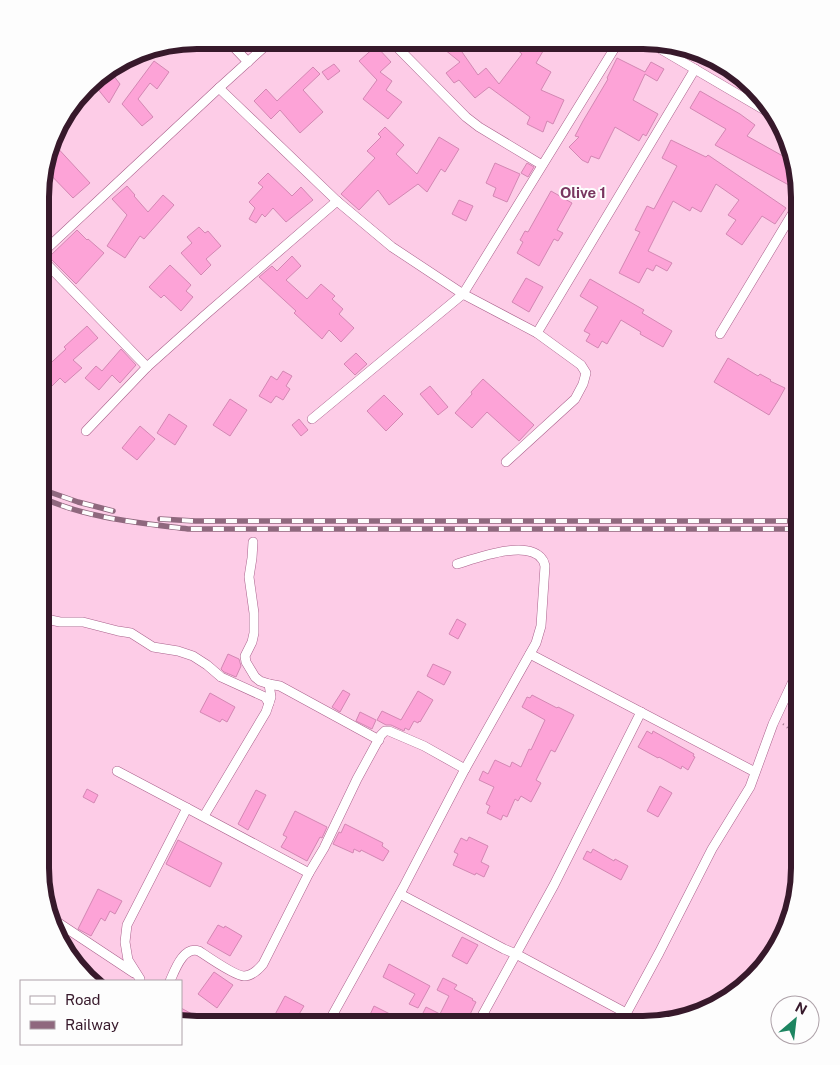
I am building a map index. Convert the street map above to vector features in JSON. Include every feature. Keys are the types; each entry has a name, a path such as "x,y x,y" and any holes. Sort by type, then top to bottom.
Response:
{"street":[{"path":"236,49 248,62"},
{"path":"49,248 262,49"},
{"path":"399,49 478,127 542,165"},
{"path":"312,419 463,294 614,49"},
{"path":"663,50 762,109"},
{"path":"537,333 695,69"},
{"path":"219,88 337,201 392,247 463,294 537,333 581,366 586,374 575,399 506,462"},
{"path":"86,431 147,367 337,201"},
{"path":"720,334 791,217"},
{"path":"49,264 147,367"},
{"path":"252,542 249,577 254,613 254,632 249,651 245,656 246,662 255,677 260,681 280,686 379,740"},
{"path":"332,1016 400,894 465,768 536,643 541,626 546,566 541,557 527,550 506,551 457,564"},
{"path":"49,620 60,622 83,622 131,633 153,648 178,651 193,656 221,677 265,697 269,703"},
{"path":"530,654 755,772"},
{"path":"204,816 266,712 271,696 269,684"},
{"path":"624,1016 712,849 750,787 776,717 791,685"},
{"path":"482,1016 554,885 641,712"},
{"path":"170,980 182,956 189,951 195,950 236,974 244,976 258,970 263,964 309,873 324,848 357,779 385,731 389,730 424,746 465,768"},
{"path":"117,771 309,873"},
{"path":"142,980 128,960 125,942 127,925 187,808"},
{"path":"400,894 626,1013"},
{"path":"60,924 119,962 142,980"}],"path":[{"path":"776,717 791,730"}],"building":[{"path":"373,49 379,49 391,62 380,72 392,81 386,90 402,102 388,119 363,99 377,80 359,61"},
{"path":"444,49 464,49 462,52 478,75 486,68 499,84 522,54 516,49 544,49 536,63 551,72 541,90 564,100 553,124 547,121 543,132 527,124 530,117 489,87 475,98 459,80 454,83 446,73 460,62"},
{"path":"617,58 645,72 651,62 664,69 657,81 645,74 633,100 658,114 646,136 643,134 639,141 615,127 599,159 591,156 588,163 582,160 569,147 579,137 575,136 608,79"},
{"path":"154,61 169,72 157,89 150,83 138,99 153,117 142,126 122,104"},
{"path":"334,64 340,71 328,80 322,72"},
{"path":"313,67 320,74 303,90 323,112 300,133 280,110 271,119 254,101 266,89 277,101"},
{"path":"113,75 120,84 109,103 97,88"},
{"path":"700,91 755,125 747,136 786,158 790,186 715,145 726,129 690,108"},
{"path":"385,127 404,145 396,154 417,174 439,137 459,149 445,172 441,169 427,192 418,184 389,205 378,190 359,210 341,194 375,158 367,151 381,137 378,134"},
{"path":"671,140 706,157 708,155 786,208 775,224 762,216 742,245 726,234 736,220 728,215 739,200 716,184 701,212 692,207 690,211 673,201 648,251 672,263 667,271 656,265 653,271 647,268 639,283 619,273 640,232 635,230 647,206 654,209 677,166 662,158"},
{"path":"58,148 90,183 73,198 51,175"},
{"path":"495,163 520,174 507,202 493,196 496,188 486,183"},
{"path":"527,163 534,167 528,177 521,173"},
{"path":"268,173 292,196 301,187 313,200 286,222 273,208 265,217 262,214 256,223 249,219 255,208 249,202 263,187 258,183"},
{"path":"127,186 148,212 163,195 174,205 144,239 140,236 125,258 107,246 127,215 112,199"},
{"path":"551,191 572,203 557,230 563,233 558,241 554,239 539,266 517,253 523,242 520,240 525,231 528,232"},
{"path":"459,200 473,206 466,221 452,214"},
{"path":"199,227 205,233 208,231 221,246 206,259 211,265 201,275 181,253 192,243 187,237"},
{"path":"77,230 104,253 76,284 49,257"},
{"path":"292,256 301,266 286,280 307,299 321,284 335,296 332,299 343,309 339,314 354,328 341,342 329,330 322,339 294,313 296,311 259,277 272,266 277,271"},
{"path":"170,265 191,285 186,291 193,297 181,311 164,295 161,298 149,287"},
{"path":"526,278 543,287 529,312 512,302"},
{"path":"590,279 644,310 642,313 672,331 663,347 640,334 641,332 621,320 607,344 602,341 598,348 586,341 590,334 584,331 598,307 580,296"},
{"path":"87,326 98,338 73,360 82,368 65,383 60,378 49,389 49,365 66,349 64,347"},
{"path":"121,349 136,365 120,383 112,375 99,390 85,378 96,366 102,371"},
{"path":"356,353 367,364 355,375 344,364"},
{"path":"728,358 758,376 760,374 785,388 769,415 714,382"},
{"path":"283,371 292,376 286,386 290,389 283,400 276,396 271,403 259,396 271,376 277,380"},
{"path":"483,379 534,425 519,441 487,412 472,428 455,413"},
{"path":"430,386 448,407 438,415 420,394"},
{"path":"384,395 403,414 386,431 367,411"},
{"path":"230,399 247,410 230,436 213,425"},
{"path":"169,414 187,426 175,445 157,433"},
{"path":"299,419 308,430 301,436 292,425"},
{"path":"140,426 155,439 137,460 122,448"},
{"path":"457,619 466,624 458,639 449,634"},
{"path":"228,654 239,659 241,666 236,677 221,669"},
{"path":"433,664 451,672 444,685 427,676"},
{"path":"343,690 350,694 340,712 332,707"},
{"path":"418,691 433,700 420,722 414,721 409,730 405,728 404,731 377,720 382,711 401,720"},
{"path":"210,693 235,707 227,722 222,719 220,722 200,712"},
{"path":"532,695 574,715 555,752 551,750 536,780 541,783 531,802 521,796 518,801 515,799 507,817 503,815 501,820 487,813 490,806 486,804 494,787 479,780 483,771 488,774 495,760 510,767 512,762 521,767 545,720 522,707 527,697 530,698"},
{"path":"360,712 376,720 372,729 356,721"},
{"path":"647,731 652,734 653,731 694,754 693,756 695,757 688,770 682,766 681,769 638,747"},
{"path":"660,786 672,793 658,817 647,811"},
{"path":"87,789 98,795 94,803 83,797"},
{"path":"256,790 266,795 248,830 238,824"},
{"path":"295,811 327,827 307,861 281,847 287,837 283,835"},
{"path":"345,824 383,843 382,846 389,851 383,861 361,850 360,852 354,849 353,853 333,844"},
{"path":"469,837 488,846 481,862 489,866 484,877 453,865 458,854 454,852 461,838 467,841"},
{"path":"178,840 222,863 210,887 166,864"},
{"path":"593,849 614,861 615,859 628,866 621,880 583,859 587,851 591,853"},
{"path":"98,889 122,901 115,914 110,911 105,921 101,918 91,936 78,929"},
{"path":"218,925 224,928 225,926 242,936 230,956 207,943"},
{"path":"462,937 478,945 467,964 452,956"},
{"path":"389,964 430,986 418,1008 409,1004 415,994 383,977"},
{"path":"214,972 233,985 217,1008 198,994"},
{"path":"443,978 457,985 454,989 476,1002 469,1016 422,1016 426,1007 440,1014 449,996 437,990"},
{"path":"285,996 304,1006 298,1016 274,1016"},
{"path":"374,1006 394,1016 369,1016"},
{"path":"182,1009 192,1014 191,1016 182,1015"}],"railway":[{"path":"49,492 113,511"},
{"path":"49,500 94,515 188,529 791,529"},
{"path":"160,519 195,521 791,521"}],"district":[{"name":"Olive 1","path":"583,193"}]}
